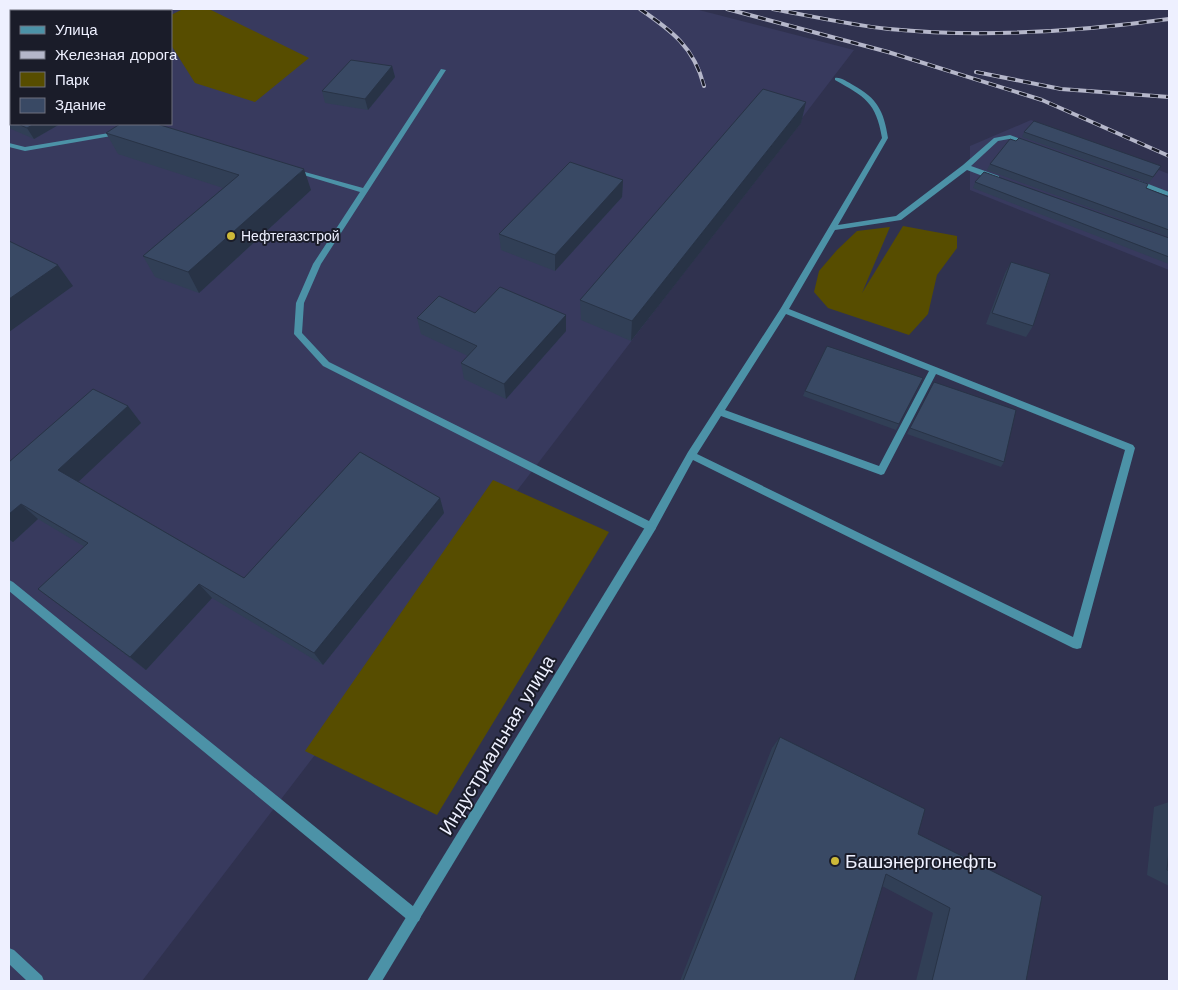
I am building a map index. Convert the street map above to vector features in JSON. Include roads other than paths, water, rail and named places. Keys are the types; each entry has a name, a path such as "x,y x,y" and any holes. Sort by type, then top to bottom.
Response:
{"street":[{"path":"443,70 317,264 300,302 298,334 326,364 651,528"},
{"name":"Индустриальная улица","path":"374,981 651,528 691,455 784,310 885,138 883,118 866,94 837,79"},
{"path":"9,145 25,149 128,132"},
{"path":"833,228 898,218 966,167 996,140 1010,138 1038,147"},
{"path":"966,167 1003,181"},
{"path":"289,169 366,191"},
{"path":"1122,177 1169,194"},
{"path":"691,455 1077,644 1130,448 784,310"},
{"path":"719,412 881,471 934,370"},
{"path":"9,585 414,916"},
{"path":"9,955 37,981"}],"railway":[{"path":"640,9 672,33 688,50 700,72 704,86"},
{"path":"727,9 888,52 1042,100 1169,156"},
{"path":"773,9 845,23 889,29 959,33 1064,30 1169,19"},
{"path":"976,72 1061,89 1169,97"}],"place":[{"name":"Нефтегазстрой","path":"231,236"},
{"name":"Башэнергонефть","path":"835,861"}]}
